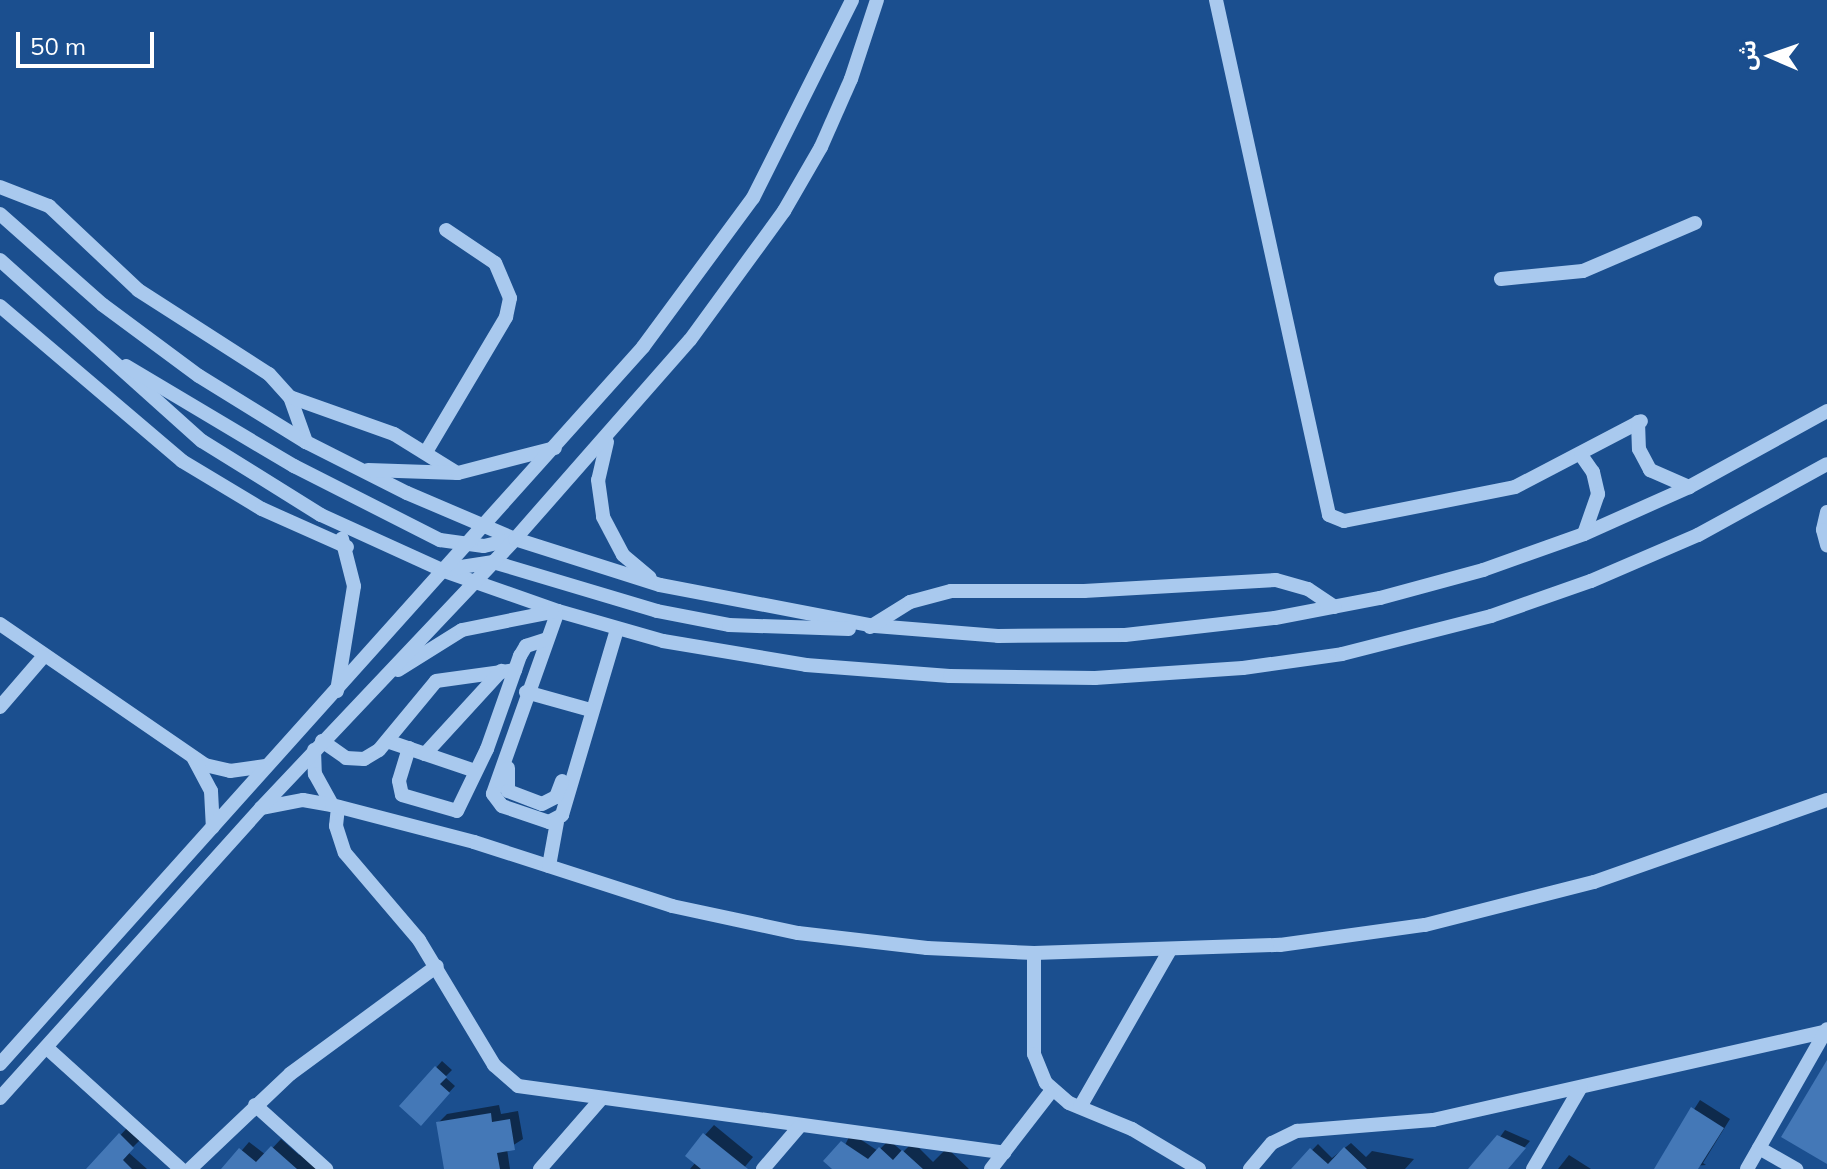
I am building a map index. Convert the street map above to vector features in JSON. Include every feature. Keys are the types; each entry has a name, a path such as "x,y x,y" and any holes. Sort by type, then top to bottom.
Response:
{"street":[{"path":"0,1064 559,446 643,347 736,223 793,124 852,0"},
{"path":"0,1098 318,746 515,539 690,340 784,211 837,113 877,0"},
{"path":"1216,0 1329,515 1344,521 1501,491 1581,455 1639,421 1639,449 1650,470 1689,487"},
{"path":"0,187 49,206 138,290 269,374 290,397 306,442"},
{"path":"0,214 150,341 306,442 353,468 515,539 660,585 875,626 998,636 1114,636 1211,627 1335,607 1470,574 1584,534 1689,487 1827,411"},
{"path":"1501,279 1583,271 1695,223"},
{"path":"426,452 506,317 510,298 495,263 446,230"},
{"path":"0,260 202,441 321,515 444,571 558,611 617,629 758,659 962,677 1131,677 1292,662 1439,631 1591,581 1698,535 1827,464"},
{"path":"0,306 182,461 262,509 347,547"},
{"path":"104,354 360,502 440,540 468,546 515,539"},
{"path":"290,397 360,419 426,452 458,473"},
{"path":"610,433 598,480 603,517 623,555 660,585"},
{"path":"353,468 405,474 458,473 506,464 559,446"},
{"path":"1581,455 1593,472 1598,494 1584,534"},
{"path":"1827,512 1823,530 1827,545"},
{"path":"321,515 347,547 354,586 337,691"},
{"path":"444,571 493,562 693,619 777,630 875,626 910,602 951,591 1129,590 1268,580 1308,589 1335,607"},
{"path":"498,804 493,788 558,611"},
{"path":"380,680 462,630 558,611"},
{"path":"0,624 43,657 194,759 230,771 269,765"},
{"path":"549,866 557,822 617,629"},
{"path":"425,754 508,670 526,646 547,639"},
{"path":"0,707 43,657"},
{"path":"318,746 355,760 372,756 436,681 508,670"},
{"path":"409,748 399,781 402,795 452,812 461,808 508,670"},
{"path":"526,692 590,710"},
{"path":"518,714 520,729 504,783 512,794 542,804 554,800 573,748 583,738"},
{"path":"387,741 425,754 498,804 557,822"},
{"path":"318,746 315,774 335,806 338,835 345,853 437,966 488,1056 509,1080 529,1089 1004,1153"},
{"path":"194,759 211,791 213,827"},
{"path":"470,783 493,788"},
{"path":"261,808 303,800 335,806 549,866 672,906 798,933 927,948 1034,953 1170,950 1328,940 1473,915 1666,859 1827,800"},
{"path":"1080,1107 1170,950"},
{"path":"1034,953 1034,1054 1052,1090 1080,1107 1132,1129 1199,1169"},
{"path":"190,1169 255,1105 361,1017 437,966"},
{"path":"1250,1169 1272,1143 1297,1131 1433,1120 1826,1030"},
{"path":"1747,1169 1826,1030"},
{"path":"47,1048 181,1169"},
{"path":"1533,1169 1581,1087"},
{"path":"991,1169 1052,1090"},
{"path":"540,1169 602,1098"},
{"path":"255,1105 325,1169"},
{"path":"763,1169 799,1127"},
{"path":"1759,1148 1796,1169"}],"building":[{"path":"1827,1060 1827,1164 1781,1137"},
{"path":"435,1066 447,1077 440,1084 450,1093 421,1126 399,1106"},
{"path":"1691,1107 1724,1128 1698,1169 1654,1169"},
{"path":"491,1113 492,1122 510,1119 515,1150 497,1153 500,1169 444,1169 436,1122"},
{"path":"119,1133 134,1148 123,1160 132,1169 86,1169"},
{"path":"703,1133 748,1169 701,1169 685,1156"},
{"path":"1497,1135 1526,1148 1508,1169 1468,1169"},
{"path":"841,1141 868,1159 879,1147 893,1160 902,1150 923,1169 832,1169 823,1161"},
{"path":"271,1146 297,1169 221,1169 239,1148 256,1162"},
{"path":"1344,1147 1367,1169 1291,1169 1310,1148 1328,1164"}]}
